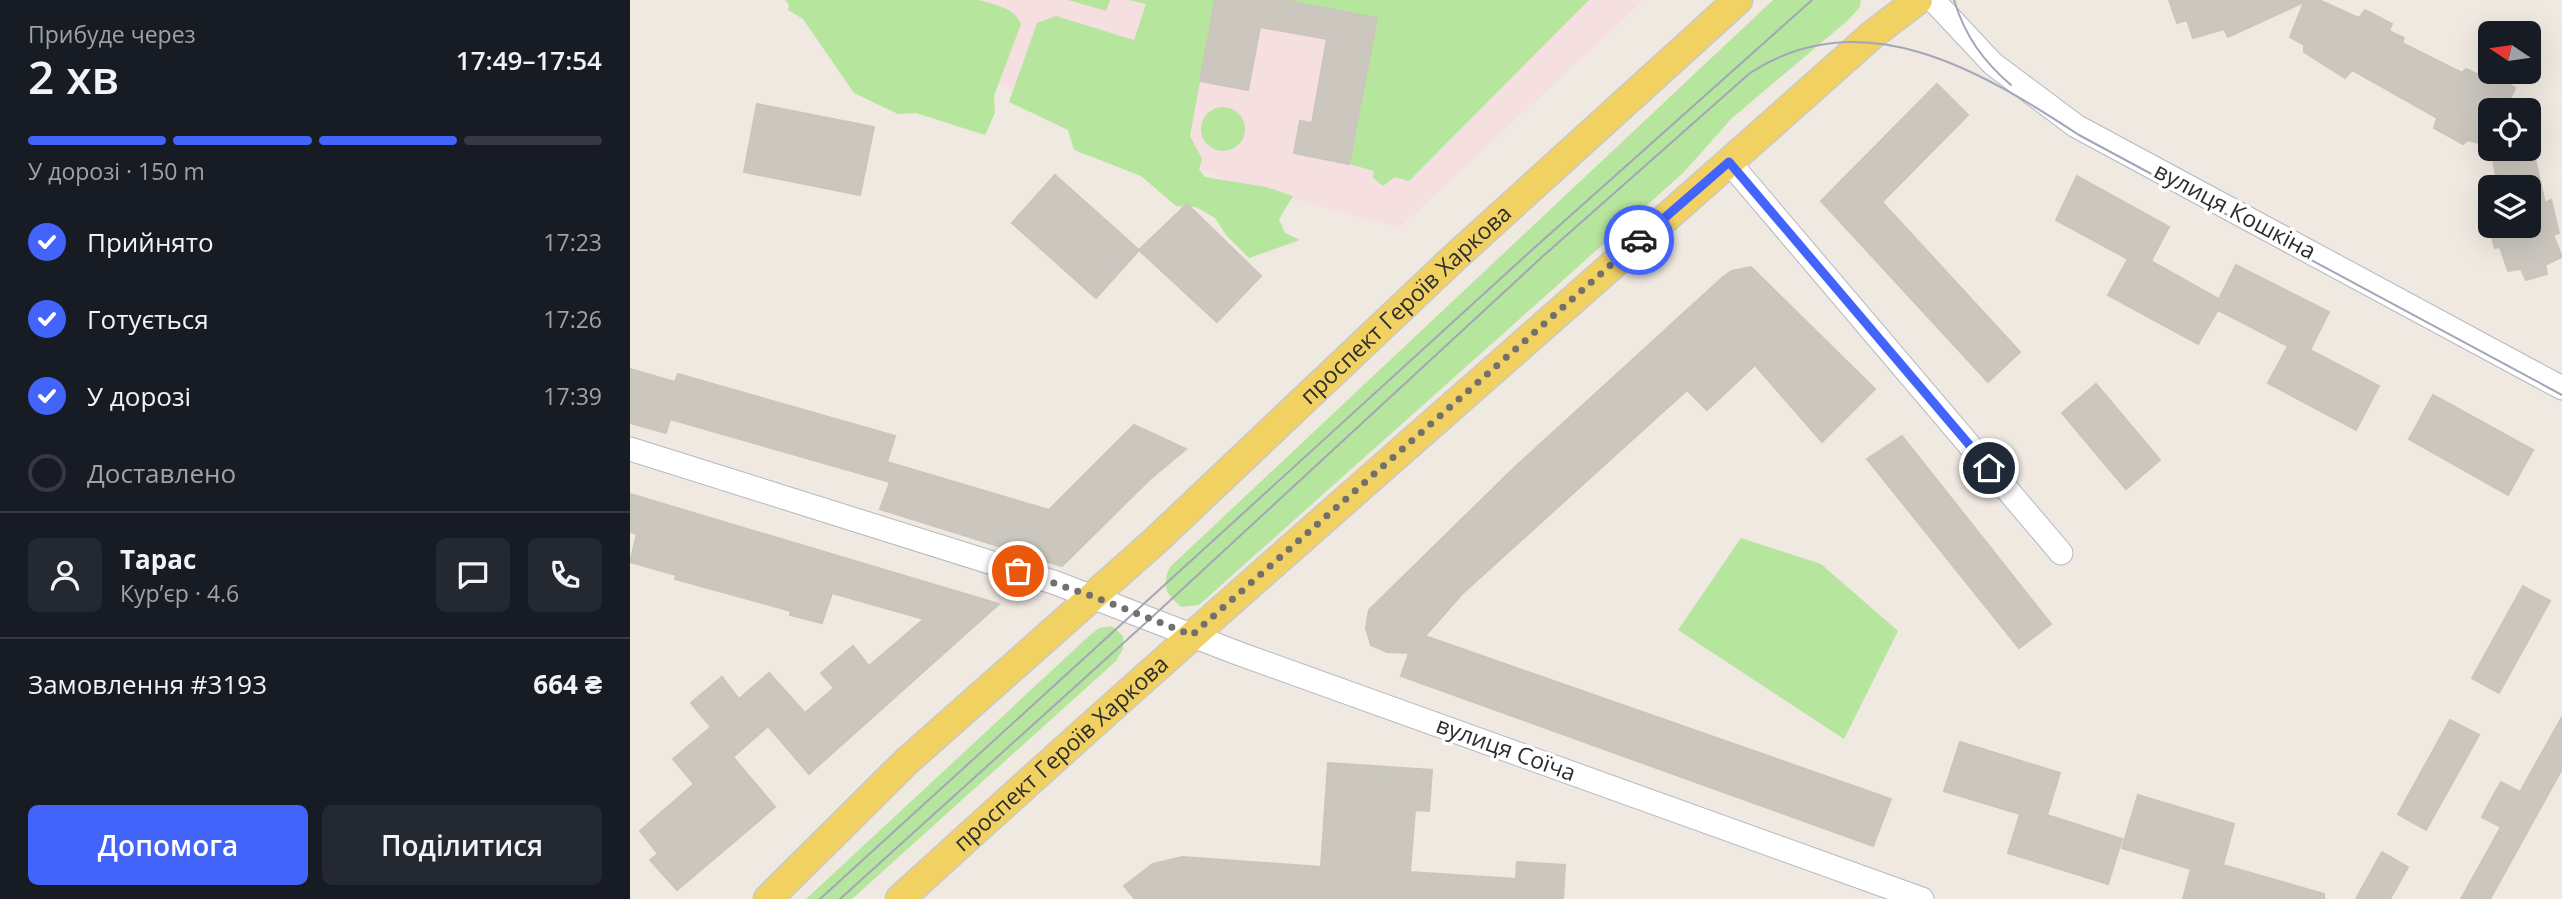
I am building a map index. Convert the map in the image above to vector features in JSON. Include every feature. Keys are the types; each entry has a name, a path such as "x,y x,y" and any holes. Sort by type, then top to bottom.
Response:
{"main road":[{"name":"проспект Героїв Харкова","path":"768,899 907,761 1153,543 1454,258 1738,0"},
{"name":"проспект Героїв Харкова","path":"900,899 1192,635 1872,34 1918,0"}],"street":[{"name":"вулиця Кошкіна","path":"1933,0 1993,64 2076,126 2562,388"},
{"path":"1729,162 2061,553"},
{"name":"вулиця Соїча","path":"630,449 1092,596 1192,635 1922,899"}],"shaded area":[{"path":"863,0 1644,0 1399,228 1222,179 856,24"}],"green space":[{"path":"785,0 979,0 1009,10 1021,24 994,96 995,113 985,135 916,113 898,114 854,93 803,19 788,10 789,5"},
{"path":"1068,0 1110,0 1106,11"},
{"path":"1129,0 1215,0 1190,136 1202,159 1199,169 1205,177 1266,187 1293,196 1279,219 1285,233 1300,240 1249,258 1226,235 1215,218 1196,207 1176,206 1141,176 1074,150 1068,130 1009,102 1037,23 1056,16 1134,40 1146,4"},
{"path":"1283,0 1589,0 1409,181 1395,177 1383,186 1373,178 1374,171 1349,164 1377,18"},
{"path":"1773,0 1861,0 1860,7 1847,21 1732,118 1683,173 1199,605 1181,607 1166,589 1170,567"},
{"path":"1223,107 1238,114 1245,129 1238,144 1223,151 1208,144 1201,129 1208,114"},
{"path":"1741,538 1821,564 1898,631 1844,739 1678,630"},
{"path":"1112,626 1123,636 1123,649 1116,661 852,899 806,899 1089,636 1099,628"}],"building":[{"path":"1215,0 1283,0 1377,18 1349,164 1294,153 1300,121 1312,123 1327,39 1260,27 1248,90 1200,81"},
{"path":"2169,0 2319,0 2359,18 2365,10 2392,24 2389,31 2404,38 2402,43 2462,73 2466,69 2478,75 2478,84 2509,84 2515,88 2510,98 2478,98 2478,143 2468,140 2463,144 2434,128 2437,118 2352,70 2345,78 2304,52 2304,45 2290,37 2304,2 2228,37 2224,29 2193,38 2187,20 2177,23"},
{"path":"1937,84 1968,115 1882,202 2020,352 1988,382 1821,201"},
{"path":"757,104 874,127 860,195 744,172"},
{"path":"2493,161 2536,161 2539,175 2496,175"},
{"path":"1055,175 1139,250 1096,298 1012,223"},
{"path":"2077,176 2169,227 2151,261 2219,299 2236,265 2329,312 2310,350 2379,386 2356,430 2268,383 2288,346 2218,310 2198,344 2108,295 2128,259 2056,220"},
{"path":"2541,185 2545,203 2551,200 2559,233 2553,235 2562,257 2545,265 2547,274 2526,280 2521,269 2508,271 2500,247 2495,248 2492,238 2541,238"},
{"path":"1187,204 1261,276 1217,322 1139,250"},
{"path":"1751,267 1875,389 1822,442 1755,365 1707,410 1687,390 1462,594 1425,636 1891,799 1873,846 1401,676 1409,653 1387,652 1371,645 1366,628 1369,610 1515,467 1723,277 1732,271"},
{"path":"630,369 675,382 678,374 895,436 887,462 1049,510 1134,425 1186,449 1149,480 1062,566 880,509 890,482 670,419 666,433 630,423"},
{"path":"2096,384 2160,460 2126,489 2062,413"},
{"path":"2433,395 2533,450 2508,495 2409,439"},
{"path":"1902,436 2051,624 2019,648 1867,459"},
{"path":"630,494 999,604 809,774 768,726 733,757 775,807 677,890 650,860 658,854 640,831 694,784 673,759 711,727 691,703 722,677 739,699 769,673 805,713 834,688 821,673 853,646 869,666 924,619 832,593 822,623 790,615 791,611 675,579 676,575 630,562 637,534 630,532"},
{"path":"2523,586 2550,601 2499,693 2472,678"},
{"path":"2562,717 2562,769 2490,899 2461,899 2501,827 2482,817 2487,807 2501,782 2520,792"},
{"path":"2450,720 2479,735 2426,830 2398,814"},
{"path":"1960,742 2060,773 2047,815 2122,839 2108,884 2008,853 2020,814 1944,791"},
{"path":"1328,763 1432,770 1429,811 1415,810 1410,872 1516,879 1517,862 1565,865 1563,899 1135,899 1124,886 1153,864 1182,857 1321,867"},
{"path":"2138,795 2234,824 2223,865 2324,894 2324,899 2183,899 2191,869 2122,848"},
{"path":"2382,852 2408,867 2390,899 2356,899"}],"tram line":[{"path":"820,899 1533,249 1812,0"},
{"path":"1954,0 1976,47 2011,85"},
{"path":"840,899 1150,619 1542,257 1750,73 1792,52 1835,43 1877,43 1919,52 1961,68 2002,88 2079,135 2562,395"}],"way so far":[{"path":"1018,571 1192,635 1639,240"}],"route":[{"path":"1639,240 1729,162 1989,468"}]}
